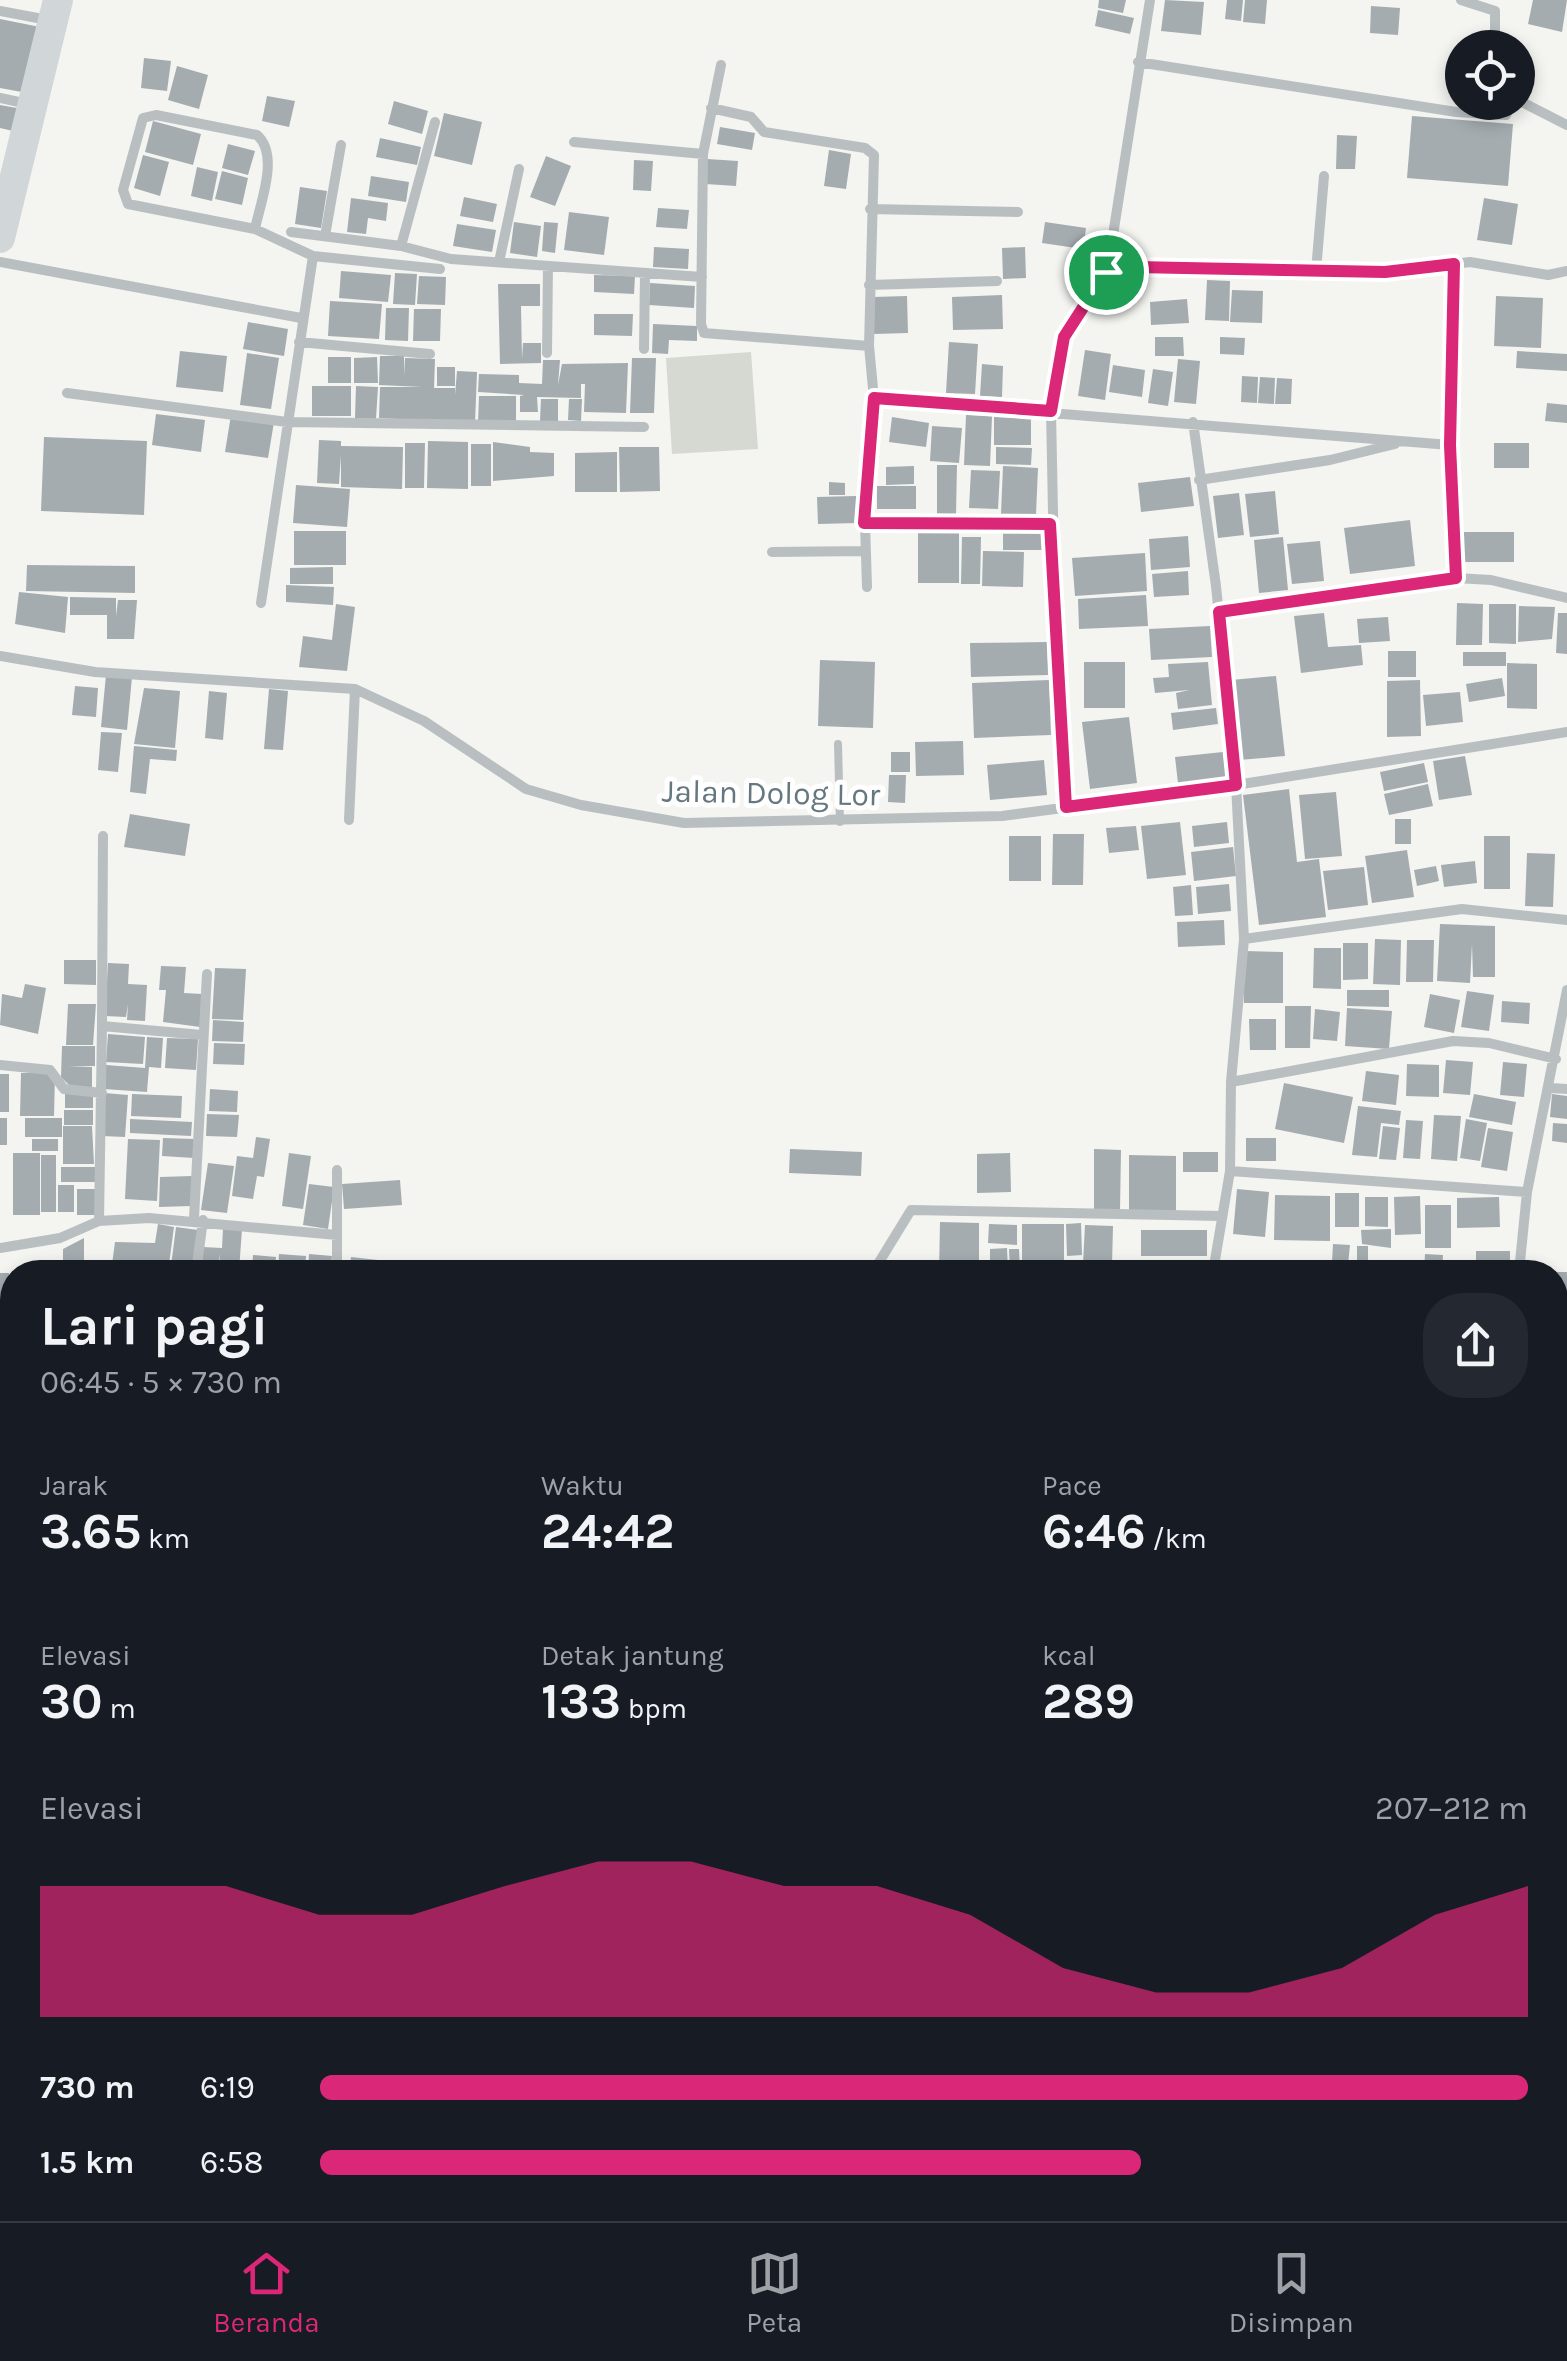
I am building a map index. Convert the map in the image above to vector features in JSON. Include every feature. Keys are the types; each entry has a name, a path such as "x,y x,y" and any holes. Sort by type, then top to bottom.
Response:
{"street":[{"path":"1066,807 1050,524 1051,411 1064,337 1106,272 1150,0"},
{"path":"1460,0 1495,11 1494,30"},
{"path":"0,11 56,11 0,238"},
{"path":"1138,62 1445,109"},
{"path":"721,66 703,154 704,333 869,346"},
{"path":"0,98 33,105"},
{"path":"711,108 750,117 764,132 870,150 874,166 869,346 874,398 864,523 867,587"},
{"path":"1535,110 1567,125"},
{"path":"255,229 268,159 264,141 257,135 172,118 150,114 143,118 123,190 128,204 255,229 312,256 440,269"},
{"path":"401,246 435,122"},
{"path":"574,142 703,154"},
{"path":"326,236 341,145"},
{"path":"499,262 518,169"},
{"path":"1316,271 1324,176"},
{"path":"870,209 1018,212"},
{"path":"291,232 401,246 451,259 702,278"},
{"path":"261,603 312,256"},
{"path":"0,262 301,318"},
{"path":"1106,272 1135,267 1385,272 1454,264 1495,264 1548,274 1567,271"},
{"path":"1454,264 1450,445 1456,578"},
{"path":"547,352 548,266"},
{"path":"644,349 646,273"},
{"path":"869,286 998,282"},
{"path":"299,342 430,354"},
{"path":"67,393 287,422 644,427"},
{"path":"874,398 1450,445"},
{"path":"1192,422 1219,612 1236,785 1244,939 1231,1082 1230,1172 1216,1260"},
{"path":"1200,480 1330,460 1404,442"},
{"path":"864,523 1050,524"},
{"path":"772,552 866,552"},
{"path":"1219,612 1456,578 1491,580 1567,598"},
{"name":"Jalan Dolog Lor","path":"0,656 95,672 355,689 424,722 526,789 581,804 684,823 1002,816 1236,785 1567,732"},
{"path":"349,820 355,689"},
{"path":"99,1221 103,836"},
{"path":"1244,939 1462,910 1567,920"},
{"path":"196,1260 207,974"},
{"path":"1520,1260 1527,1192 1567,990"},
{"path":"102,1026 202,1035"},
{"path":"1231,1082 1453,1041 1489,1044 1556,1059"},
{"path":"0,1066 42,1068 55,1072 68,1091 102,1093"},
{"path":"1550,1088 1567,1090"},
{"path":"337,1170 337,1260"},
{"path":"1230,1172 1527,1192"},
{"path":"880,1260 911,1210 1221,1216"},
{"path":"0,1248 60,1238 99,1221 198,1219 337,1235"}],"lane":[{"path":"838,744 840,822"}],"shaded area":[{"path":"751,352 758,449 672,454 666,358"}],"building":[{"path":"1099,0 1126,0 1123,13 1098,8"},
{"path":"1165,0 1204,2 1201,35 1161,31"},
{"path":"1227,0 1243,0 1241,21 1225,19"},
{"path":"1245,0 1267,0 1265,24 1243,22"},
{"path":"1533,0 1567,0 1562,32 1528,24"},
{"path":"1371,6 1400,8 1398,35 1370,33"},
{"path":"1098,10 1134,18 1130,34 1095,26"},
{"path":"0,19 45,28 27,93 0,88"},
{"path":"144,58 171,61 167,91 141,88"},
{"path":"177,66 208,75 199,109 168,100"},
{"path":"267,96 295,101 289,127 262,121"},
{"path":"394,101 428,111 422,134 388,124"},
{"path":"0,105 17,108 13,131 0,128"},
{"path":"444,113 482,122 472,165 434,156"},
{"path":"1412,116 1513,124 1508,186 1407,178"},
{"path":"153,121 201,134 193,165 145,152"},
{"path":"720,127 755,133 752,150 717,144"},
{"path":"1337,135 1357,136 1355,169 1336,169"},
{"path":"380,138 421,147 417,165 376,157"},
{"path":"228,144 255,151 248,175 222,168"},
{"path":"829,150 851,154 846,189 824,186"},
{"path":"143,155 169,162 160,196 134,188"},
{"path":"546,156 571,166 555,206 530,197"},
{"path":"707,159 738,161 736,186 706,184"},
{"path":"634,160 653,161 651,191 633,190"},
{"path":"197,167 218,172 212,201 191,196"},
{"path":"222,171 248,178 242,205 215,199"},
{"path":"371,176 409,182 406,202 368,196"},
{"path":"300,187 327,191 321,228 295,224"},
{"path":"464,197 497,204 493,222 460,216"},
{"path":"351,198 388,203 386,221 368,218 366,234 347,232"},
{"path":"1484,198 1518,204 1512,245 1477,240"},
{"path":"658,208 689,210 687,229 656,227"},
{"path":"569,212 609,217 604,255 564,250"},
{"path":"514,222 541,226 537,257 510,253"},
{"path":"544,222 558,223 555,253 542,251"},
{"path":"1045,222 1086,228 1083,249 1042,243"},
{"path":"457,224 496,230 492,252 453,246"},
{"path":"654,247 689,249 688,269 653,267"},
{"path":"1025,247 1026,278 1003,279 1002,248"},
{"path":"341,271 391,275 388,302 339,298"},
{"path":"395,273 417,274 415,305 393,304"},
{"path":"594,275 635,276 634,294 594,292"},
{"path":"419,276 446,277 445,305 417,304"},
{"path":"1207,280 1230,281 1229,321 1205,320"},
{"path":"650,283 695,286 694,308 649,305"},
{"path":"498,284 540,284 540,306 521,306 522,359 523,343 541,343 541,363 500,364"},
{"path":"1232,290 1263,291 1262,323 1230,322"},
{"path":"1002,295 1003,329 953,330 952,297"},
{"path":"907,296 908,333 874,334 873,297"},
{"path":"1496,296 1543,298 1541,348 1494,346"},
{"path":"1187,299 1189,323 1151,325 1150,302"},
{"path":"330,301 382,304 379,339 328,336"},
{"path":"386,308 409,308 408,341 385,340"},
{"path":"414,309 441,309 440,341 413,341"},
{"path":"594,314 633,314 632,336 594,335"},
{"path":"248,322 288,329 284,356 243,349"},
{"path":"653,324 697,326 697,341 669,340 668,354 652,353"},
{"path":"1155,337 1183,337 1184,356 1155,356"},
{"path":"1220,337 1245,338 1244,355 1220,354"},
{"path":"949,342 978,344 975,394 946,393"},
{"path":"1085,350 1111,354 1105,400 1078,396"},
{"path":"180,351 227,356 223,392 176,387"},
{"path":"1517,351 1567,354 1567,371 1516,368"},
{"path":"247,353 279,358 271,409 240,405"},
{"path":"380,356 404,356 404,376 405,358 435,359 434,388 455,388 455,395 457,371 477,372 475,423 379,418 380,387 422,387 379,385"},
{"path":"328,357 351,357 351,383 328,383"},
{"path":"377,357 378,383 354,383 354,358"},
{"path":"632,358 656,358 654,413 630,413"},
{"path":"1178,359 1200,361 1196,404 1174,402"},
{"path":"543,360 560,360 558,385 562,364 628,363 626,413 584,412 585,384 581,384 581,398 537,397 538,412 520,412 520,396 524,395 478,392 479,374 519,375 519,383 542,384"},
{"path":"982,364 1003,366 1002,397 980,396"},
{"path":"1113,365 1145,370 1142,397 1109,392"},
{"path":"437,367 455,367 455,386 437,386"},
{"path":"1153,369 1173,372 1168,406 1148,403"},
{"path":"1242,376 1258,377 1257,403 1241,402"},
{"path":"1260,377 1275,378 1274,404 1258,403"},
{"path":"1277,378 1292,379 1291,404 1275,404"},
{"path":"312,386 351,386 351,416 312,416"},
{"path":"356,386 378,387 376,419 355,418"},
{"path":"479,396 516,396 516,424 478,423"},
{"path":"541,399 558,399 558,422 540,421"},
{"path":"569,399 582,399 581,421 568,420"},
{"path":"1547,403 1567,405 1567,423 1545,421"},
{"path":"156,414 205,420 201,452 152,445"},
{"path":"231,415 274,422 268,458 225,452"},
{"path":"966,415 992,416 990,466 964,465"},
{"path":"892,417 929,423 926,447 889,442"},
{"path":"994,417 1031,418 1031,445 994,445"},
{"path":"932,426 962,428 959,463 930,461"},
{"path":"44,437 147,441 144,515 41,511"},
{"path":"319,440 341,441 341,446 403,447 402,489 341,487 341,455 339,484 317,483"},
{"path":"428,441 468,442 468,489 427,488"},
{"path":"493,442 530,447 530,452 554,453 554,476 493,481"},
{"path":"405,443 425,443 424,488 405,488"},
{"path":"1494,443 1529,443 1529,468 1494,468"},
{"path":"471,444 491,444 491,486 471,486"},
{"path":"619,447 659,447 660,491 620,492"},
{"path":"996,447 1032,448 1031,465 996,464"},
{"path":"617,452 617,492 575,492 575,453"},
{"path":"937,465 957,465 956,515 937,515"},
{"path":"914,466 914,484 886,485 886,467"},
{"path":"1003,466 1038,468 1036,515 1001,514"},
{"path":"971,470 1000,471 998,509 969,508"},
{"path":"1190,477 1194,506 1141,512 1138,483"},
{"path":"829,482 845,483 845,495 829,495"},
{"path":"296,485 350,489 347,527 293,523"},
{"path":"877,486 916,486 916,509 877,509"},
{"path":"1275,491 1279,534 1250,537 1245,494"},
{"path":"1239,493 1244,535 1218,538 1213,496"},
{"path":"856,496 857,523 818,524 817,497"},
{"path":"1410,520 1415,566 1350,574 1344,528"},
{"path":"294,531 346,531 346,565 294,565"},
{"path":"1463,532 1514,532 1514,562 1463,562"},
{"path":"918,533 959,533 959,583 918,583"},
{"path":"1003,533 1042,533 1042,550 1003,550"},
{"path":"1188,536 1190,567 1151,570 1149,539"},
{"path":"962,537 981,537 980,584 961,584"},
{"path":"1283,537 1288,590 1259,593 1254,540"},
{"path":"1320,541 1324,581 1292,584 1287,544"},
{"path":"983,551 1024,552 1023,587 982,586"},
{"path":"1145,553 1147,591 1075,596 1072,558"},
{"path":"27,565 135,566 135,593 26,591"},
{"path":"333,567 333,584 290,584 290,568"},
{"path":"1188,571 1189,595 1154,597 1152,574"},
{"path":"286,585 334,587 333,605 286,602"},
{"path":"19,592 68,597 65,633 15,624"},
{"path":"1146,595 1148,626 1079,629 1078,599"},
{"path":"70,597 116,598 116,616 118,600 137,600 134,639 107,639 107,615 70,615"},
{"path":"1457,603 1483,604 1482,645 1456,645"},
{"path":"336,604 355,607 347,671 299,667 303,636 332,640"},
{"path":"1489,604 1516,604 1516,644 1489,643"},
{"path":"1519,606 1555,607 1552,639 1518,642"},
{"path":"1324,613 1328,647 1361,645 1363,665 1301,673 1294,616"},
{"path":"1558,613 1567,613 1567,654 1556,653"},
{"path":"1388,617 1390,641 1359,643 1357,619"},
{"path":"1210,626 1212,657 1151,660 1149,629"},
{"path":"1047,642 1048,675 971,677 970,643"},
{"path":"1388,651 1416,651 1416,677 1388,677"},
{"path":"1463,652 1506,652 1506,666 1463,666"},
{"path":"820,660 875,662 873,728 818,726"},
{"path":"1084,662 1125,662 1125,708 1084,708"},
{"path":"1208,662 1212,705 1178,709 1176,693 1189,690 1155,693 1153,678 1169,677 1168,664"},
{"path":"1507,663 1537,664 1537,709 1507,708"},
{"path":"106,675 132,677 127,730 101,727"},
{"path":"1276,676 1285,756 1239,760 1231,680"},
{"path":"1502,678 1505,696 1469,702 1466,684"},
{"path":"1049,680 1051,735 974,738 972,683"},
{"path":"1420,680 1421,736 1387,737 1387,681"},
{"path":"75,686 98,688 96,717 72,715"},
{"path":"144,688 180,691 175,748 134,744"},
{"path":"269,689 288,691 283,750 264,749"},
{"path":"209,691 227,693 223,740 205,738"},
{"path":"1460,692 1463,722 1426,726 1423,695"},
{"path":"1216,708 1218,724 1173,730 1171,713"},
{"path":"1129,717 1137,783 1090,789 1082,722"},
{"path":"101,732 122,733 118,772 98,770"},
{"path":"963,741 964,775 916,776 915,742"},
{"path":"134,746 177,750 176,761 150,759 146,794 130,792"},
{"path":"891,752 910,752 910,772 891,772"},
{"path":"1223,752 1226,778 1178,783 1175,757"},
{"path":"1465,756 1472,795 1439,800 1433,761"},
{"path":"1044,760 1047,795 990,800 987,765"},
{"path":"1424,763 1428,782 1384,791 1380,772"},
{"path":"889,775 906,775 905,803 888,802"},
{"path":"1428,784 1433,806 1389,815 1384,794"},
{"path":"1289,789 1297,862 1319,859 1326,917 1259,925 1243,795"},
{"path":"1336,792 1342,856 1305,859 1299,795"},
{"path":"130,814 190,824 185,856 124,847"},
{"path":"1395,819 1411,819 1411,844 1395,844"},
{"path":"1180,822 1186,875 1147,879 1141,826"},
{"path":"1227,822 1229,843 1194,847 1192,826"},
{"path":"1136,826 1139,850 1109,853 1106,828"},
{"path":"1053,834 1084,834 1083,885 1052,885"},
{"path":"1009,836 1041,836 1041,881 1009,881"},
{"path":"1484,836 1510,836 1510,889 1484,889"},
{"path":"1233,847 1236,876 1194,881 1191,852"},
{"path":"1407,850 1414,897 1372,903 1365,856"},
{"path":"1527,853 1555,854 1553,907 1525,906"},
{"path":"1475,861 1477,883 1444,887 1441,865"},
{"path":"1436,866 1439,881 1417,886 1414,870"},
{"path":"1364,867 1368,905 1328,910 1323,871"},
{"path":"1229,884 1231,911 1198,914 1196,887"},
{"path":"1191,885 1193,915 1175,916 1173,887"},
{"path":"1224,920 1225,945 1178,947 1177,922"},
{"path":"1440,924 1495,926 1495,977 1473,977 1472,944 1470,983 1437,981"},
{"path":"1375,939 1401,940 1400,985 1373,984"},
{"path":"1407,940 1434,940 1433,982 1406,982"},
{"path":"1343,943 1368,943 1368,979 1343,980"},
{"path":"1314,948 1341,948 1341,989 1313,988"},
{"path":"1244,951 1283,952 1283,1003 1244,1003"},
{"path":"64,960 96,960 96,985 64,984"},
{"path":"108,963 129,964 128,984 147,985 145,1021 127,1020 128,1004 126,1017 105,1016"},
{"path":"161,966 186,967 184,993 202,994 200,1027 163,1022 166,990 159,990"},
{"path":"215,968 246,969 243,1020 212,1019"},
{"path":"25,984 46,988 38,1034 0,1025 2,994 22,998"},
{"path":"1347,990 1389,990 1389,1007 1347,1006"},
{"path":"1467,991 1494,995 1489,1031 1461,1027"},
{"path":"1430,994 1460,1000 1454,1033 1424,1027"},
{"path":"1502,1001 1530,1003 1529,1024 1501,1022"},
{"path":"68,1004 96,1004 93,1045 66,1045"},
{"path":"1285,1006 1311,1006 1310,1048 1285,1048"},
{"path":"1347,1008 1392,1011 1389,1049 1345,1046"},
{"path":"1315,1009 1340,1012 1337,1041 1313,1039"},
{"path":"1249,1019 1276,1019 1276,1050 1250,1050"},
{"path":"213,1020 244,1022 243,1042 212,1041"},
{"path":"108,1034 145,1037 143,1064 106,1062"},
{"path":"147,1037 163,1038 161,1068 149,1067 147,1092 104,1089 106,1065 145,1068"},
{"path":"167,1038 198,1039 196,1070 165,1068"},
{"path":"214,1043 245,1044 244,1065 213,1064"},
{"path":"62,1046 95,1046 95,1066 68,1066 92,1067 92,1087 71,1087 61,1077"},
{"path":"1446,1060 1473,1062 1470,1095 1443,1093"},
{"path":"1503,1062 1527,1064 1524,1097 1500,1095"},
{"path":"1407,1064 1439,1065 1439,1097 1406,1096"},
{"path":"1366,1071 1399,1075 1396,1105 1362,1101"},
{"path":"21,1073 55,1073 54,1116 20,1116"},
{"path":"0,1074 9,1074 9,1112 0,1112"},
{"path":"1284,1083 1353,1097 1344,1143 1275,1129"},
{"path":"210,1089 238,1091 237,1112 209,1111"},
{"path":"65,1093 93,1093 93,1108 65,1108"},
{"path":"105,1093 128,1095 125,1137 102,1136"},
{"path":"132,1094 182,1096 181,1118 131,1116"},
{"path":"1474,1094 1516,1102 1512,1125 1469,1117"},
{"path":"1552,1094 1567,1096 1567,1119 1550,1117"},
{"path":"1358,1106 1401,1111 1399,1125 1381,1123 1377,1157 1352,1155"},
{"path":"64,1110 93,1110 93,1125 64,1125"},
{"path":"207,1114 239,1115 237,1137 206,1136"},
{"path":"1434,1115 1461,1116 1457,1161 1431,1159"},
{"path":"0,1118 7,1118 7,1145 0,1145"},
{"path":"25,1118 62,1118 62,1137 25,1137"},
{"path":"130,1119 192,1122 191,1136 130,1133"},
{"path":"1466,1119 1487,1123 1480,1161 1460,1158"},
{"path":"1406,1120 1423,1121 1420,1159 1403,1158"},
{"path":"1553,1123 1567,1124 1567,1143 1552,1141"},
{"path":"63,1126 92,1126 94,1164 63,1164"},
{"path":"1383,1126 1400,1128 1396,1160 1379,1159"},
{"path":"1488,1128 1513,1132 1507,1171 1481,1167"},
{"path":"256,1137 270,1139 264,1177 257,1176 253,1199 232,1196 237,1156 253,1158"},
{"path":"163,1138 195,1139 194,1158 162,1156"},
{"path":"1246,1138 1276,1138 1276,1161 1246,1161"},
{"path":"32,1139 58,1139 58,1151 32,1151"},
{"path":"128,1139 160,1140 157,1201 125,1199"},
{"path":"790,1149 862,1152 861,1176 789,1173"},
{"path":"1094,1149 1121,1150 1120,1210 1094,1210"},
{"path":"1183,1152 1218,1152 1218,1172 1183,1172"},
{"path":"13,1153 40,1153 40,1215 13,1215"},
{"path":"289,1153 311,1156 303,1209 282,1206"},
{"path":"1010,1153 1011,1192 977,1193 977,1154"},
{"path":"41,1155 56,1155 56,1212 41,1212"},
{"path":"1129,1155 1176,1156 1176,1213 1129,1212"},
{"path":"208,1163 234,1166 227,1213 201,1210"},
{"path":"61,1167 95,1167 95,1182 61,1182"},
{"path":"192,1176 191,1206 159,1207 160,1177"},
{"path":"400,1180 402,1205 344,1209 342,1184"},
{"path":"309,1184 334,1187 328,1229 303,1225"},
{"path":"58,1185 74,1185 74,1212 58,1212"},
{"path":"77,1189 95,1189 95,1215 77,1215"},
{"path":"1237,1189 1269,1192 1265,1237 1233,1234"},
{"path":"1335,1193 1359,1193 1359,1227 1335,1227"},
{"path":"1275,1195 1330,1196 1330,1241 1274,1240"},
{"path":"1420,1196 1421,1234 1395,1235 1394,1197"},
{"path":"1365,1197 1388,1197 1388,1227 1365,1226"},
{"path":"1499,1197 1500,1227 1457,1228 1457,1198"},
{"path":"1425,1205 1451,1205 1451,1248 1425,1248"},
{"path":"940,1222 979,1223 979,1260 939,1260"},
{"path":"1081,1223 1082,1255 1067,1256 1066,1224"},
{"path":"158,1224 174,1227 170,1260 113,1260 115,1242 155,1243"},
{"path":"989,1224 1017,1225 1017,1245 988,1243"},
{"path":"1022,1224 1064,1224 1064,1260 1022,1260"},
{"path":"1085,1225 1113,1226 1112,1260 1083,1260"},
{"path":"176,1227 198,1230 193,1260 172,1260"},
{"path":"223,1228 242,1229 240,1260 220,1260 220,1254 219,1260 202,1260 203,1247 222,1248"},
{"path":"1391,1229 1391,1248 1362,1244 1361,1230"},
{"path":"1141,1230 1207,1230 1207,1256 1141,1256"},
{"path":"84,1238 84,1260 63,1260 63,1249"},
{"path":"1333,1244 1350,1245 1348,1260 1332,1260"},
{"path":"1357,1246 1368,1246 1368,1260 1357,1260"},
{"path":"1007,1248 1008,1260 990,1260 990,1249"},
{"path":"1009,1249 1019,1249 1019,1260 1009,1260"},
{"path":"1476,1251 1510,1251 1510,1260 1476,1260"},
{"path":"279,1254 306,1256 306,1260 279,1260"},
{"path":"309,1254 332,1256 332,1260 309,1260"},
{"path":"1425,1254 1443,1255 1443,1260 1425,1260"},
{"path":"253,1255 276,1257 276,1260 253,1260"}],"route":[{"path":"1454,264 1450,445 1456,578 1219,612 1236,785 1066,807 1057,714 1057,632 1050,524 864,523 874,398 1051,411 1064,337 1106,272 1135,267 1385,272 1454,264"}]}
